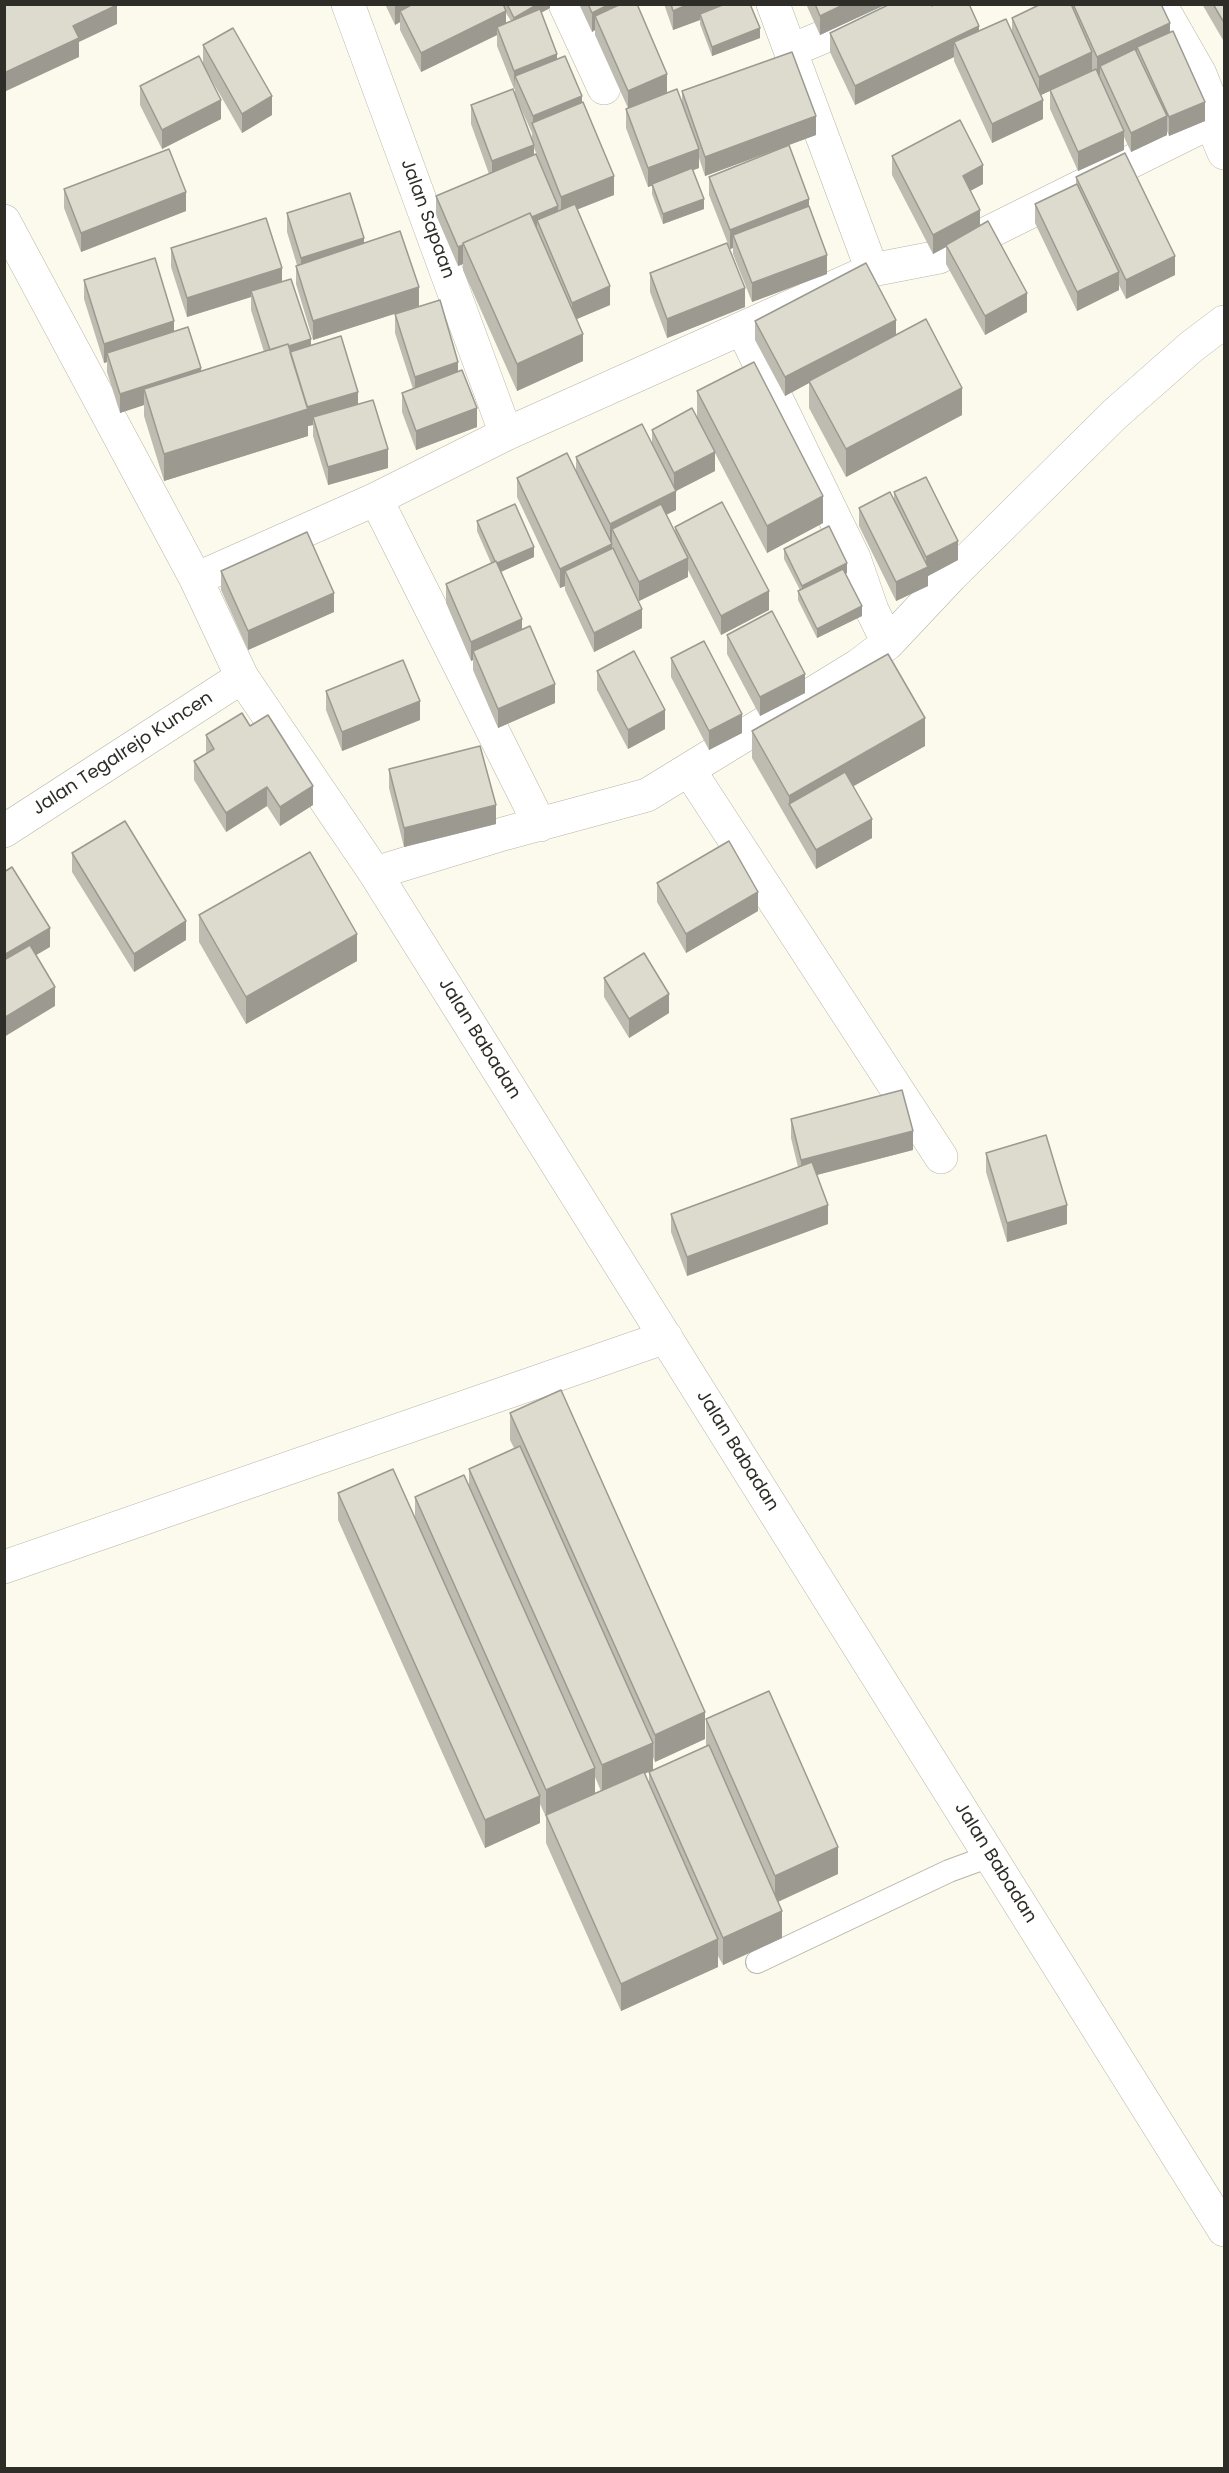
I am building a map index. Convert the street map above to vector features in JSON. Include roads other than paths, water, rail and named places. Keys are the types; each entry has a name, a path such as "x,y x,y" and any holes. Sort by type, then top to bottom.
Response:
{"street":[{"name":"Jalan Sapaan","path":"348,4 506,434"},
{"path":"565,4 604,88"},
{"path":"773,4 872,270"},
{"path":"792,50 902,4"},
{"path":"1160,4 1200,74 1213,107 1210,123 1224,153"},
{"path":"196,579 376,499 506,434 743,330 872,270 939,257 1210,123"},
{"name":"Jalan Babadan","path":"4,221 196,579 242,676 375,873 1224,2230"},
{"path":"375,873 647,795 859,665 888,644 951,576 1115,414 1191,347 1224,322"},
{"path":"743,330 854,558 872,610 888,644"},
{"path":"376,499 540,825"},
{"name":"Jalan Tegalrejo Kuncen","path":"4,831 242,676"},
{"path":"688,770 941,1157"},
{"path":"4,1567 666,1337"}],"lane":[{"path":"757,1962 949,1870 990,1856"}]}
